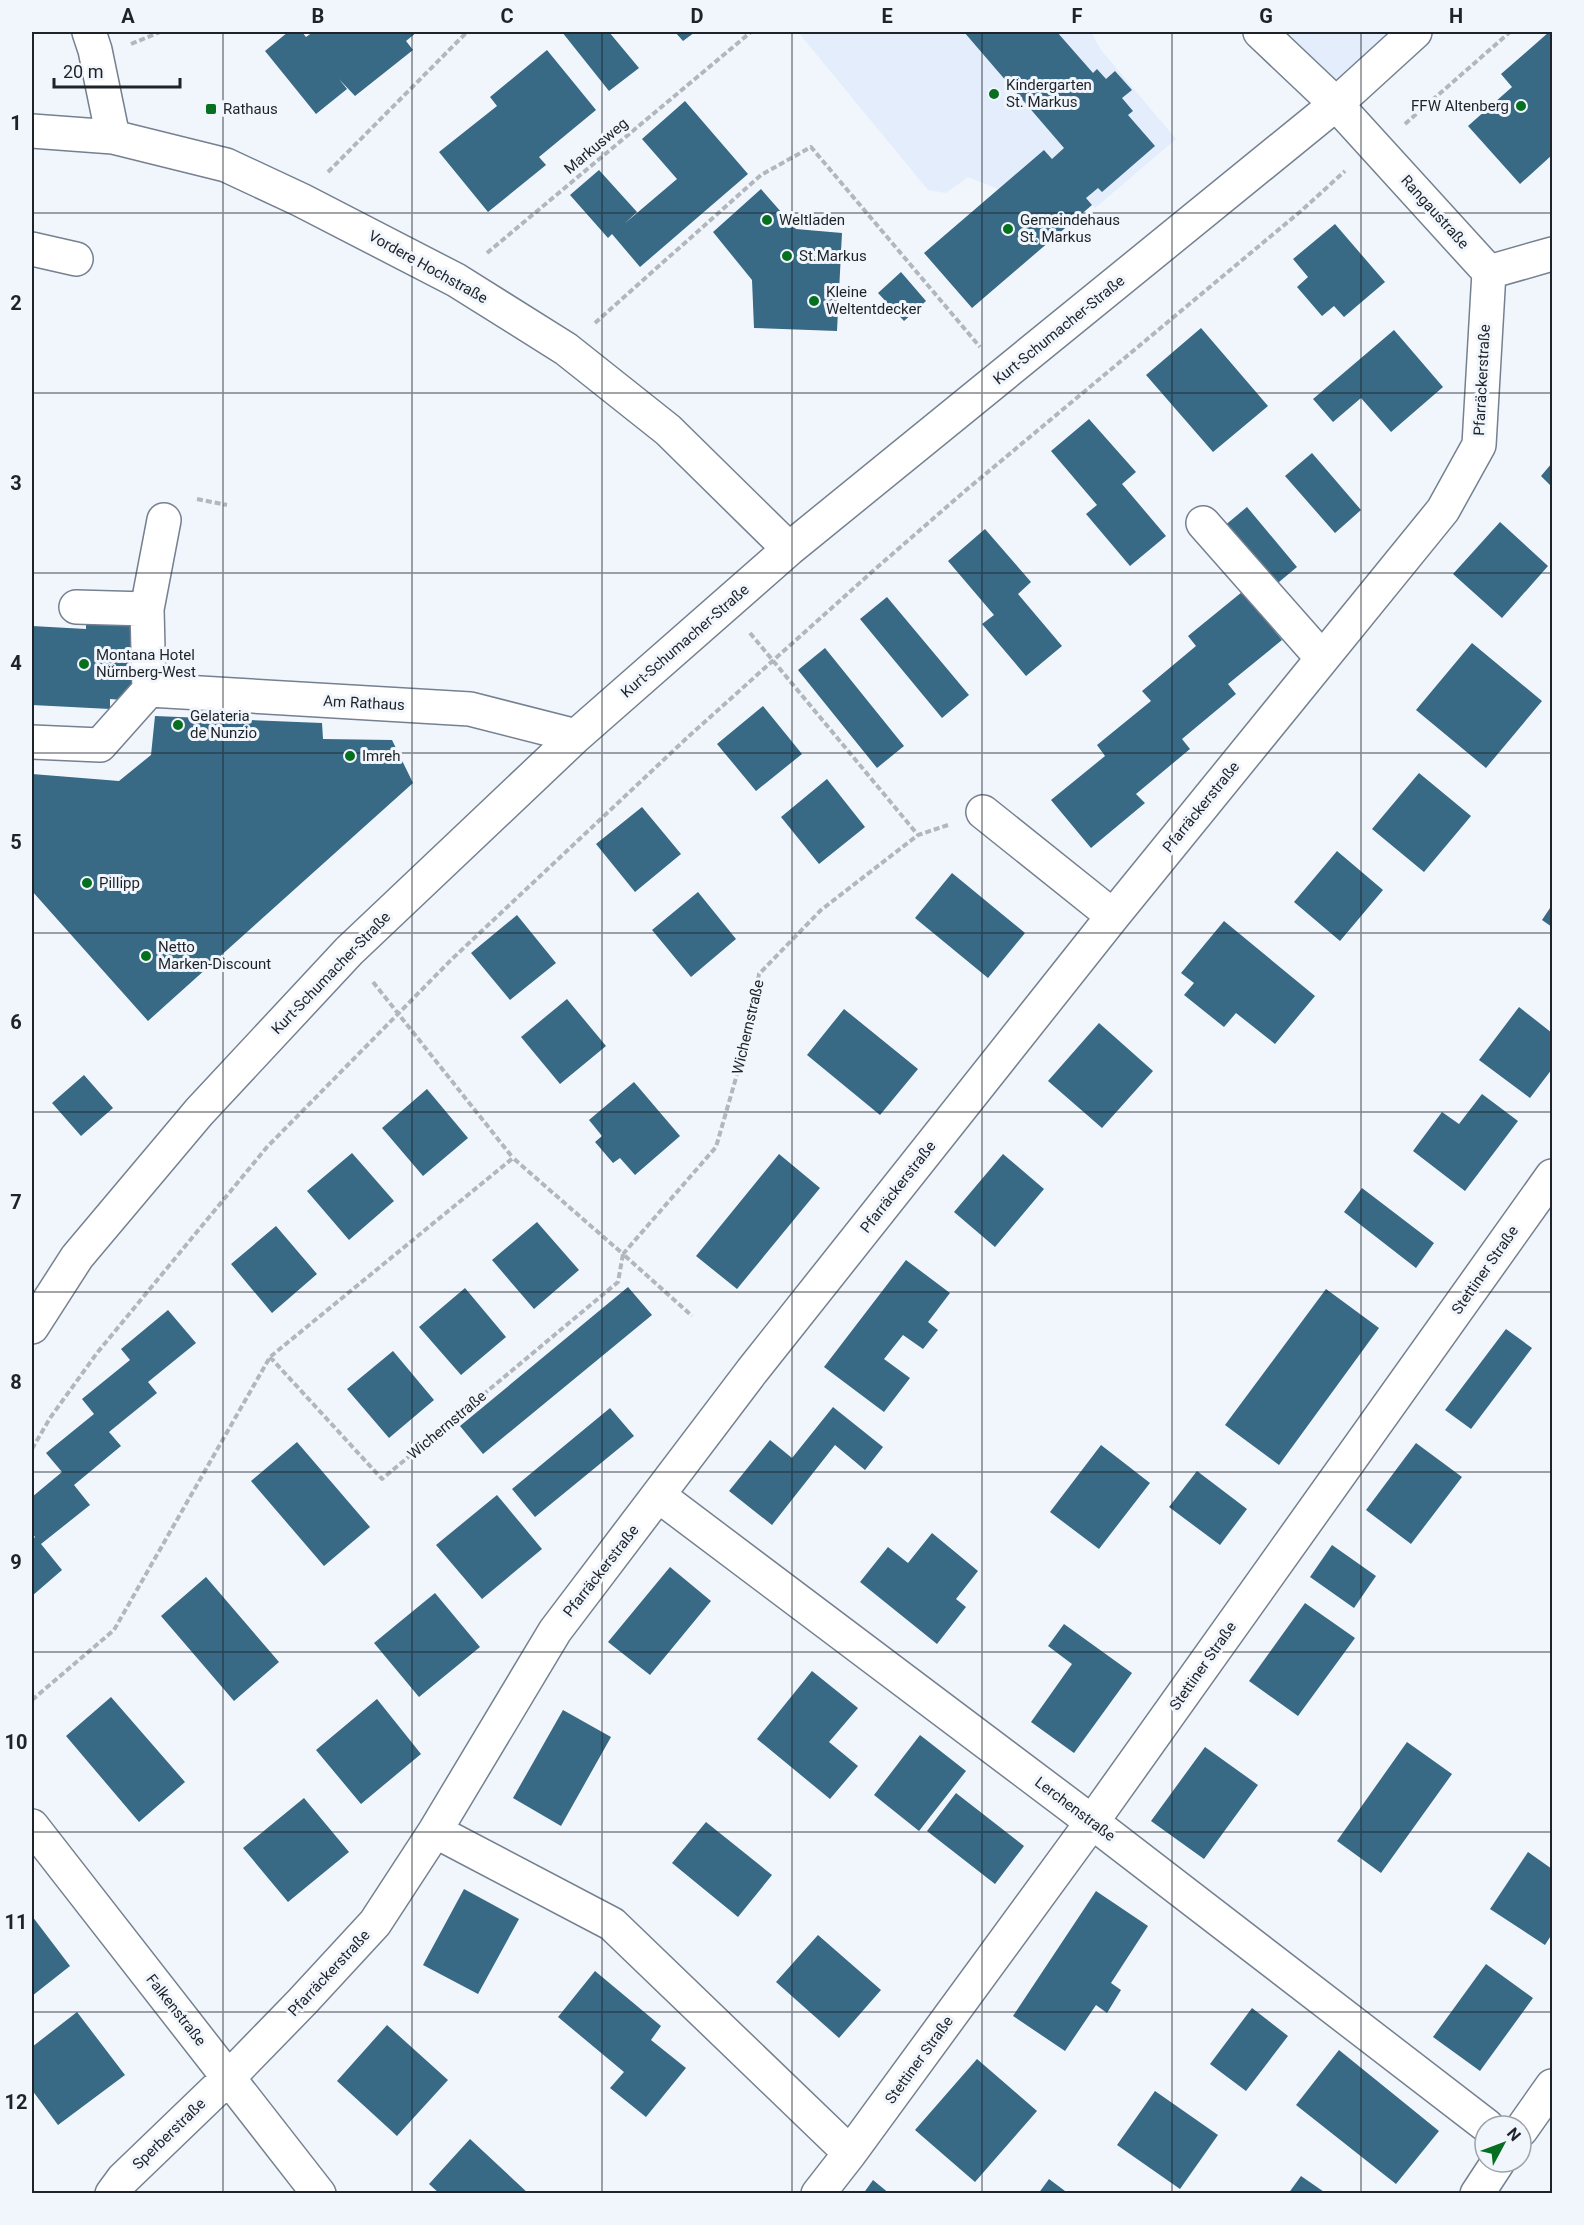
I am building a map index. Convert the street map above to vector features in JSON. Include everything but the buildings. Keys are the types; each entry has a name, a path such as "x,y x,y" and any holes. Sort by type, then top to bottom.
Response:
{"street":[{"path":"89,32 95,50 113,137"},
{"name":"Rangaustraße","path":"1260,32 1336,104 1489,272"},
{"name":"Kurt-Schumacher-Straße","path":"32,1327 77,1257 200,1112 349,951 576,736 789,549 1336,104 1415,32"},
{"name":"Vordere Hochstraße","path":"32,131 113,137 226,165 301,200 456,280 566,349 668,430 789,549"},
{"path":"32,249 76,259"},
{"path":"1489,272 1552,254"},
{"name":"Pfarräckerstraße","path":"229,2077 375,1923 435,1831 555,1631 752,1371 1113,916 1443,510 1479,444 1489,272"},
{"path":"32,742 100,745 149,690 147,609 164,520"},
{"path":"1203,523 1322,658"},
{"path":"76,606 147,609"},
{"name":"Am Rathaus","path":"149,690 470,709 576,736"},
{"path":"983,812 1113,916"},
{"name":"Stettiner Straße","path":"818,2193 850,2153 1092,1822 1552,1176"},
{"name":"Lerchenstraße","path":"659,1496 1092,1822 1473,2115"},
{"name":"Falkenstraße","path":"32,1826 319,2193"},
{"path":"435,1831 612,1924 850,2153"},
{"name":"Sperberstraße","path":"112,2193 123,2179 229,2077"},
{"path":"1532,2114 1552,2086"},
{"path":"1477,2193 1490,2174"}],"path":[{"path":"301,200 467,32"},
{"name":"Markusweg","path":"456,280 751,32"},
{"path":"32,1449 50,1418 97,1353 267,1147 523,890 772,661 965,491 1301,211 1375,146 1408,122 1510,32"},
{"path":"566,349 761,175 811,147 1004,375"},
{"path":"190,498 226,505"},
{"path":"727,605 918,835"},
{"name":"Wichernstraße","path":"270,1357 382,1479 618,1282 623,1254 716,1147 749,1033 759,974 821,910 918,835 983,812"},
{"path":"349,951 513,1158 692,1316"},
{"path":"32,1700 114,1630 270,1357 513,1158"}],"shaded area":[{"name":"Kindergarten St. Markus","path":"798,32 1091,32 1101,50 1176,139 1095,208 1045,150 998,189 968,177 946,193 928,190"},
{"path":"1277,32 1421,32 1348,97"}],"place":[{"name":"Kindergarten St. Markus","path":"994,94"},
{"name":"FFW Altenberg","path":"1521,106"},
{"name":"Rathaus","path":"211,109"},
{"name":"Weltladen","path":"767,220"},
{"name":"Gemeindehaus St. Markus","path":"1008,229"},
{"name":"St.Markus","path":"787,256"},
{"name":"Kleine Weltentdecker","path":"814,301"},
{"name":"Montana Hotel Nürnberg-West","path":"84,664"},
{"name":"Gelateria de Nunzio","path":"178,725"},
{"name":"Imreh","path":"350,756"},
{"name":"Pillipp","path":"87,883"},
{"name":"Netto Marken-Discount","path":"146,956"}]}
